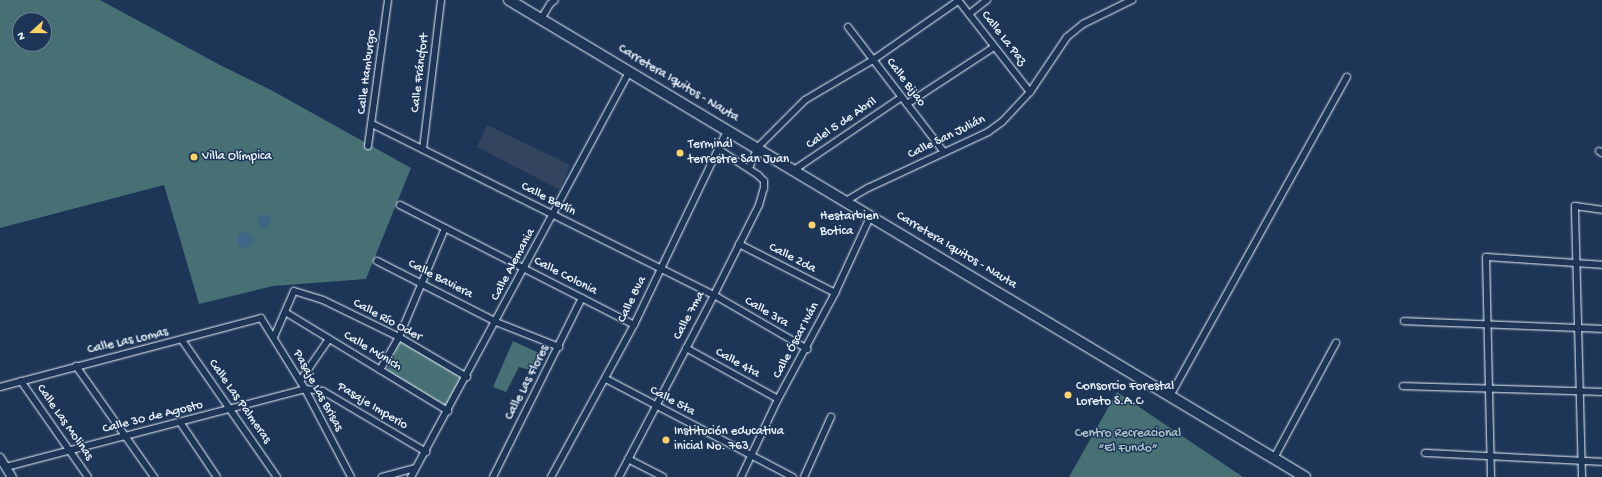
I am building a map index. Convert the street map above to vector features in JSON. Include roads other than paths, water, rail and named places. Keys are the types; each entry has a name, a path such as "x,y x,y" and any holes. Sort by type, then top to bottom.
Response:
{"main road":[{"name":"Carretera Iquitos - Nauta","path":"509,0 728,129 1305,477"}],"street":[{"name":"Calle Hamburgo","path":"368,146 388,0"},
{"name":"Calle Fráncfort","path":"422,149 441,0"},
{"path":"541,18 550,4 556,0"},
{"path":"749,168 758,147 805,100 873,60 958,0"},
{"name":"Calle La Paz","path":"958,0 1030,92"},
{"path":"969,14 987,0"},
{"name":"Calle San Julián","path":"846,201 868,188 988,132 1002,122 1030,92 1067,37 1083,24 1132,0"},
{"name":"Calle Bijao","path":"848,27 944,152"},
{"path":"907,104 994,46"},
{"name":"Calle Alemania","path":"411,477 467,377 630,71"},
{"path":"1170,396 1347,77"},
{"name":"Calel 5 de Abril","path":"794,170 902,97"},
{"name":"Calle Berlín","path":"372,124 714,295"},
{"name":"Calle 8va","path":"551,477 634,325 728,129"},
{"name":"Calle 7ma","path":"619,477 740,244 764,188 764,181 749,168 718,149"},
{"name":"Calle Colonia","path":"400,205 634,325"},
{"path":"1582,477 1575,206 1602,210"},
{"name":"Calle Óscar Iván","path":"741,477 778,399 807,349 835,293 871,215"},
{"path":"380,370 399,337 445,228"},
{"name":"Calle 2da","path":"740,244 835,293"},
{"path":"1490,477 1486,257 1602,265"},
{"name":"Calle Baviera","path":"376,261 423,283 496,322 559,347"},
{"name":"Calle Río Oder","path":"285,312 294,290 323,300 399,337 467,377"},
{"name":"Calle 3ra","path":"714,295 807,349"},
{"name":"Calle Las Flores","path":"493,477 559,347 582,298"},
{"path":"274,337 285,312"},
{"name":"Calle Múnich","path":"285,312 448,411"},
{"name":"Pasaje Las Brisas","path":"261,318 305,389 351,477"},
{"name":"Calle Las Lomas","path":"0,387 261,318"},
{"path":"1404,321 1602,329"},
{"path":"300,381 329,339"},
{"name":"Calle Las Palmeras","path":"182,340 277,477"},
{"path":"1274,458 1336,343"},
{"name":"Calle 4ta","path":"686,348 778,399"},
{"path":"76,366 154,477"},
{"name":"Calle 5ta","path":"606,378 656,406 793,477"},
{"name":"Calle Las Molinas","path":"21,381 88,477"},
{"path":"1403,386 1602,392"},
{"name":"Calle 30 de Agosto","path":"6,467 180,422 231,411 305,389"},
{"name":"Pasaje Imperio","path":"305,389 323,390 426,452"},
{"path":"804,477 831,417"},
{"path":"180,422 217,477"},
{"path":"1425,453 1602,462"},
{"path":"0,458 12,477"},
{"path":"628,460 663,477"},
{"path":"382,477 415,468"}],"place":[{"name":"Terminal terrestre San Juan","path":"680,153"},
{"name":"Villa Olímpica","path":"194,157"},
{"name":"Hestarbien Botica","path":"812,225"},
{"name":"Consorcio Forestal Loreto S.A.C","path":"1068,395"},
{"name":"Institución educativa inicial No. 763","path":"666,440"}],"park label":[{"name":"Centro Recreacional “El Fundo”","path":"1128,442"}]}
